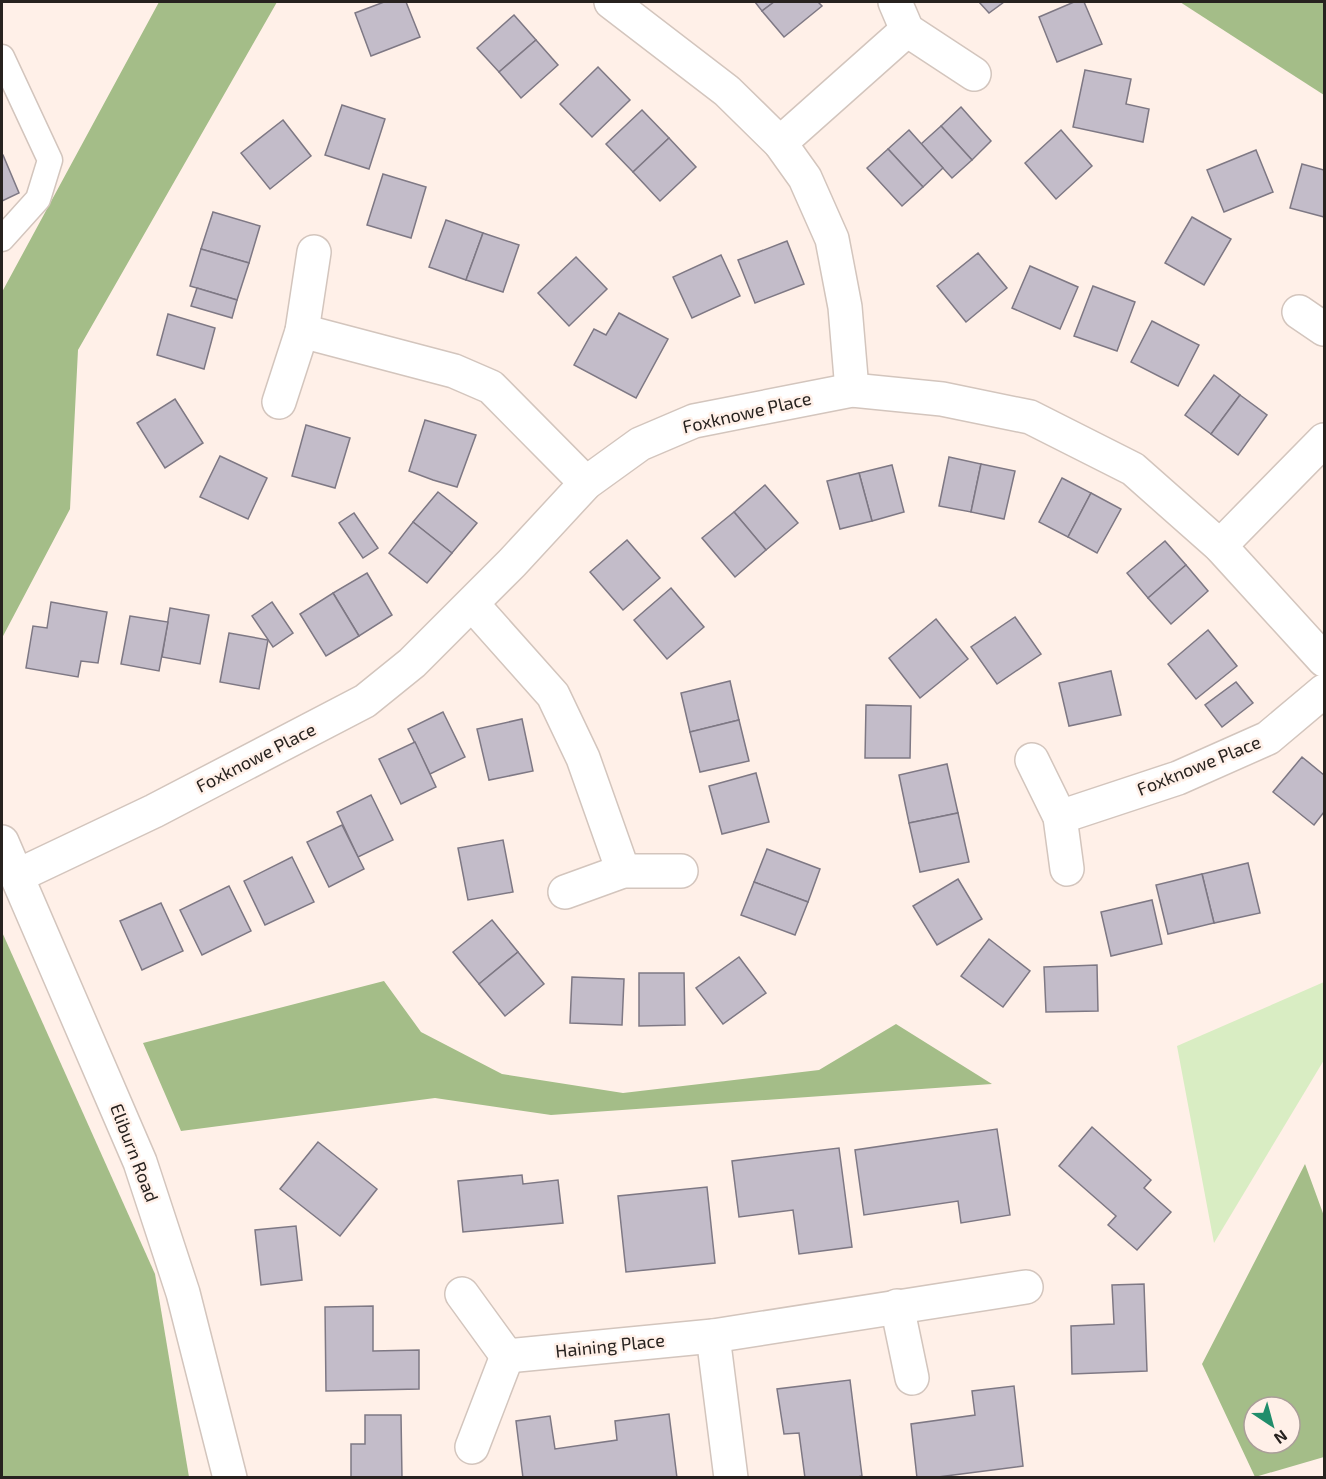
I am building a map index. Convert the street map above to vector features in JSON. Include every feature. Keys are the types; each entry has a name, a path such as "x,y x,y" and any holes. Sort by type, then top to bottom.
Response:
{"street":[{"path":"610,2 727,91 780,143 805,178 832,239 845,307 852,390"},
{"path":"780,143 901,16 974,74"},
{"path":"279,402 302,331 314,252"},
{"path":"302,331 454,370 491,387 586,483"},
{"name":"Foxknowe Place","path":"17,876 154,811 365,701 412,663 472,604 586,483 640,444 694,422 852,390 942,399 1030,417 1133,469 1220,546 1324,660"},
{"path":"1220,546 1324,440"},
{"path":"472,604 553,695 583,758 623,871"},
{"name":"Foxknowe Place","path":"1060,817 1178,778 1268,738 1324,691"},
{"path":"1032,760 1060,817 1067,869"},
{"name":"Eliburn Road","path":"2,842 140,1162 183,1293 230,1478"},
{"path":"565,892 623,871 681,871"},
{"name":"Haining Place","path":"507,1356 713,1336 1026,1287"},
{"path":"462,1294 507,1356 472,1447"},
{"path":"897,1306 912,1378"},
{"path":"713,1336 731,1478"}],"lane":[{"path":"2,57 50,160 38,199 2,239"}],"green space":[{"path":"159,2 277,2 78,350 70,509 2,638 2,292"},
{"path":"1180,2 1324,2 1324,95"},
{"path":"2,932 155,1274 189,1477 2,1477"},
{"path":"384,981 421,1032 502,1074 623,1093 819,1070 896,1024 992,1084 551,1115 435,1098 181,1131 143,1043"},
{"path":"1324,982 1324,1060 1214,1243 1177,1046"},
{"path":"1305,1164 1324,1216 1324,1457 1255,1477 1245,1455 1302,1455 1302,1395 1242,1395 1242,1449 1202,1364"}],"building":[{"path":"384,2 406,2 420,37 371,56 355,13"},
{"path":"755,2 774,2 762,11"},
{"path":"774,2 818,2 822,6 784,37 762,11"},
{"path":"979,2 1004,2 989,13"},
{"path":"1074,2 1084,2 1102,44 1057,62 1039,17"},
{"path":"514,15 536,40 499,72 477,48"},
{"path":"536,40 558,65 521,98 499,72"},
{"path":"598,67 630,100 592,137 560,104"},
{"path":"1085,70 1131,79 1126,104 1149,109 1143,142 1073,127"},
{"path":"342,105 385,119 369,169 325,155"},
{"path":"961,107 991,141 972,160 941,126"},
{"path":"642,110 669,138 633,172 606,144"},
{"path":"283,120 311,156 270,189 241,153"},
{"path":"941,126 972,160 952,178 921,144"},
{"path":"909,130 943,168 923,187 888,149"},
{"path":"1061,130 1092,166 1056,199 1025,163"},
{"path":"669,138 696,167 660,201 633,172"},
{"path":"888,149 923,187 902,206 867,168"},
{"path":"1256,150 1273,192 1224,212 1207,170"},
{"path":"2,155 19,193 2,201"},
{"path":"1302,164 1324,170 1324,217 1290,208"},
{"path":"383,174 426,187 411,238 367,225"},
{"path":"213,212 260,226 249,263 201,249"},
{"path":"1192,217 1231,239 1204,285 1165,263"},
{"path":"446,220 483,233 466,280 429,267"},
{"path":"483,233 519,245 503,292 466,280"},
{"path":"787,241 804,284 755,303 738,260"},
{"path":"201,249 249,263 237,300 190,286"},
{"path":"978,253 1007,288 966,322 937,286"},
{"path":"721,255 740,296 692,318 673,277"},
{"path":"576,257 607,289 569,326 538,293"},
{"path":"1030,266 1078,287 1060,329 1012,308"},
{"path":"1093,286 1135,302 1117,351 1074,336"},
{"path":"197,288 237,300 232,318 191,306"},
{"path":"619,313 668,339 636,398 574,365 594,329 606,335"},
{"path":"168,314 215,328 204,369 157,355"},
{"path":"1152,321 1199,345 1178,386 1131,362"},
{"path":"1214,375 1240,395 1211,434 1185,415"},
{"path":"1240,395 1267,415 1238,455 1211,434"},
{"path":"175,399 203,443 165,468 137,423"},
{"path":"425,420 476,435 457,487 409,471"},
{"path":"306,425 350,438 335,488 292,476"},
{"path":"220,456 267,478 248,519 200,497"},
{"path":"949,457 981,464 971,512 939,506"},
{"path":"981,464 1015,471 1004,519 971,512"},
{"path":"892,465 904,512 872,521 859,473"},
{"path":"859,473 872,521 840,529 827,481"},
{"path":"1062,478 1091,493 1068,537 1039,522"},
{"path":"765,485 798,523 766,550 734,512"},
{"path":"438,492 477,523 452,553 413,522"},
{"path":"1091,493 1121,509 1097,553 1068,537"},
{"path":"734,512 766,550 735,577 702,538"},
{"path":"354,513 378,548 363,558 339,523"},
{"path":"413,522 452,553 427,583 389,553"},
{"path":"627,540 660,578 623,610 590,572"},
{"path":"1165,541 1186,565 1148,598 1127,573"},
{"path":"1186,565 1208,591 1171,624 1148,598"},
{"path":"367,573 392,615 359,636 333,593"},
{"path":"671,588 704,627 667,659 634,620"},
{"path":"333,593 359,636 326,656 300,614"},
{"path":"51,602 107,612 98,663 81,661 78,677 26,668 33,626 47,628"},
{"path":"272,602 293,633 273,647 252,616"},
{"path":"170,608 209,615 200,664 162,657"},
{"path":"130,616 168,622 159,671 121,664"},
{"path":"1015,617 1041,654 997,684 971,647"},
{"path":"936,619 968,659 920,698 889,658"},
{"path":"1208,630 1237,666 1196,699 1168,664"},
{"path":"229,633 268,640 259,689 220,682"},
{"path":"1111,671 1121,715 1069,726 1059,683"},
{"path":"730,681 739,720 690,732 681,693"},
{"path":"1236,682 1253,703 1222,727 1205,705"},
{"path":"866,705 911,706 910,758 865,758"},
{"path":"443,712 465,757 430,774 408,729"},
{"path":"522,719 533,771 489,780 477,729"},
{"path":"739,720 749,761 700,772 690,732"},
{"path":"415,742 436,787 401,804 379,759"},
{"path":"1302,757 1324,775 1324,812 1314,825 1273,792"},
{"path":"947,764 958,813 909,823 899,775"},
{"path":"756,773 769,822 722,834 709,786"},
{"path":"371,795 393,840 358,857 337,812"},
{"path":"958,813 969,862 920,872 909,823"},
{"path":"342,825 364,869 329,887 307,842"},
{"path":"503,840 513,892 468,900 458,848"},
{"path":"767,849 820,869 808,902 754,882"},
{"path":"292,857 314,902 265,925 244,881"},
{"path":"1248,863 1260,913 1214,923 1202,874"},
{"path":"1202,874 1214,923 1168,934 1156,885"},
{"path":"958,879 982,919 937,945 913,906"},
{"path":"754,882 808,902 795,935 741,915"},
{"path":"229,886 251,931 202,955 180,910"},
{"path":"1152,900 1162,944 1111,956 1101,912"},
{"path":"161,903 183,951 142,970 120,921"},
{"path":"492,920 518,952 479,984 453,952"},
{"path":"989,939 1030,971 1003,1007 961,976"},
{"path":"518,952 544,984 505,1016 479,984"},
{"path":"739,957 766,993 723,1024 696,988"},
{"path":"1097,965 1098,1011 1046,1012 1044,967"},
{"path":"639,973 684,973 685,1025 639,1026"},
{"path":"572,977 624,979 622,1025 570,1023"},
{"path":"1092,1127 1151,1180 1144,1188 1171,1212 1137,1250 1108,1225 1116,1216 1059,1166"},
{"path":"997,1129 1010,1215 961,1223 958,1201 864,1215 855,1150"},
{"path":"318,1142 377,1189 340,1236 280,1189"},
{"path":"839,1148 852,1247 799,1254 793,1210 739,1217 732,1161"},
{"path":"522,1175 523,1184 558,1180 563,1223 463,1232 458,1181"},
{"path":"707,1187 715,1263 626,1272 618,1196"},
{"path":"296,1226 302,1280 261,1285 255,1230"},
{"path":"1144,1284 1147,1371 1072,1374 1071,1326 1114,1324 1112,1285"},
{"path":"373,1306 373,1351 419,1350 419,1389 326,1391 325,1307"},
{"path":"850,1380 862,1476 805,1478 799,1433 784,1434 777,1389"},
{"path":"1014,1386 1023,1466 917,1478 911,1424 975,1415 972,1391"},
{"path":"669,1414 677,1478 523,1478 516,1421 550,1416 555,1449 617,1440 615,1421"},
{"path":"365,1415 401,1415 402,1478 351,1478 351,1444 365,1444"}]}
